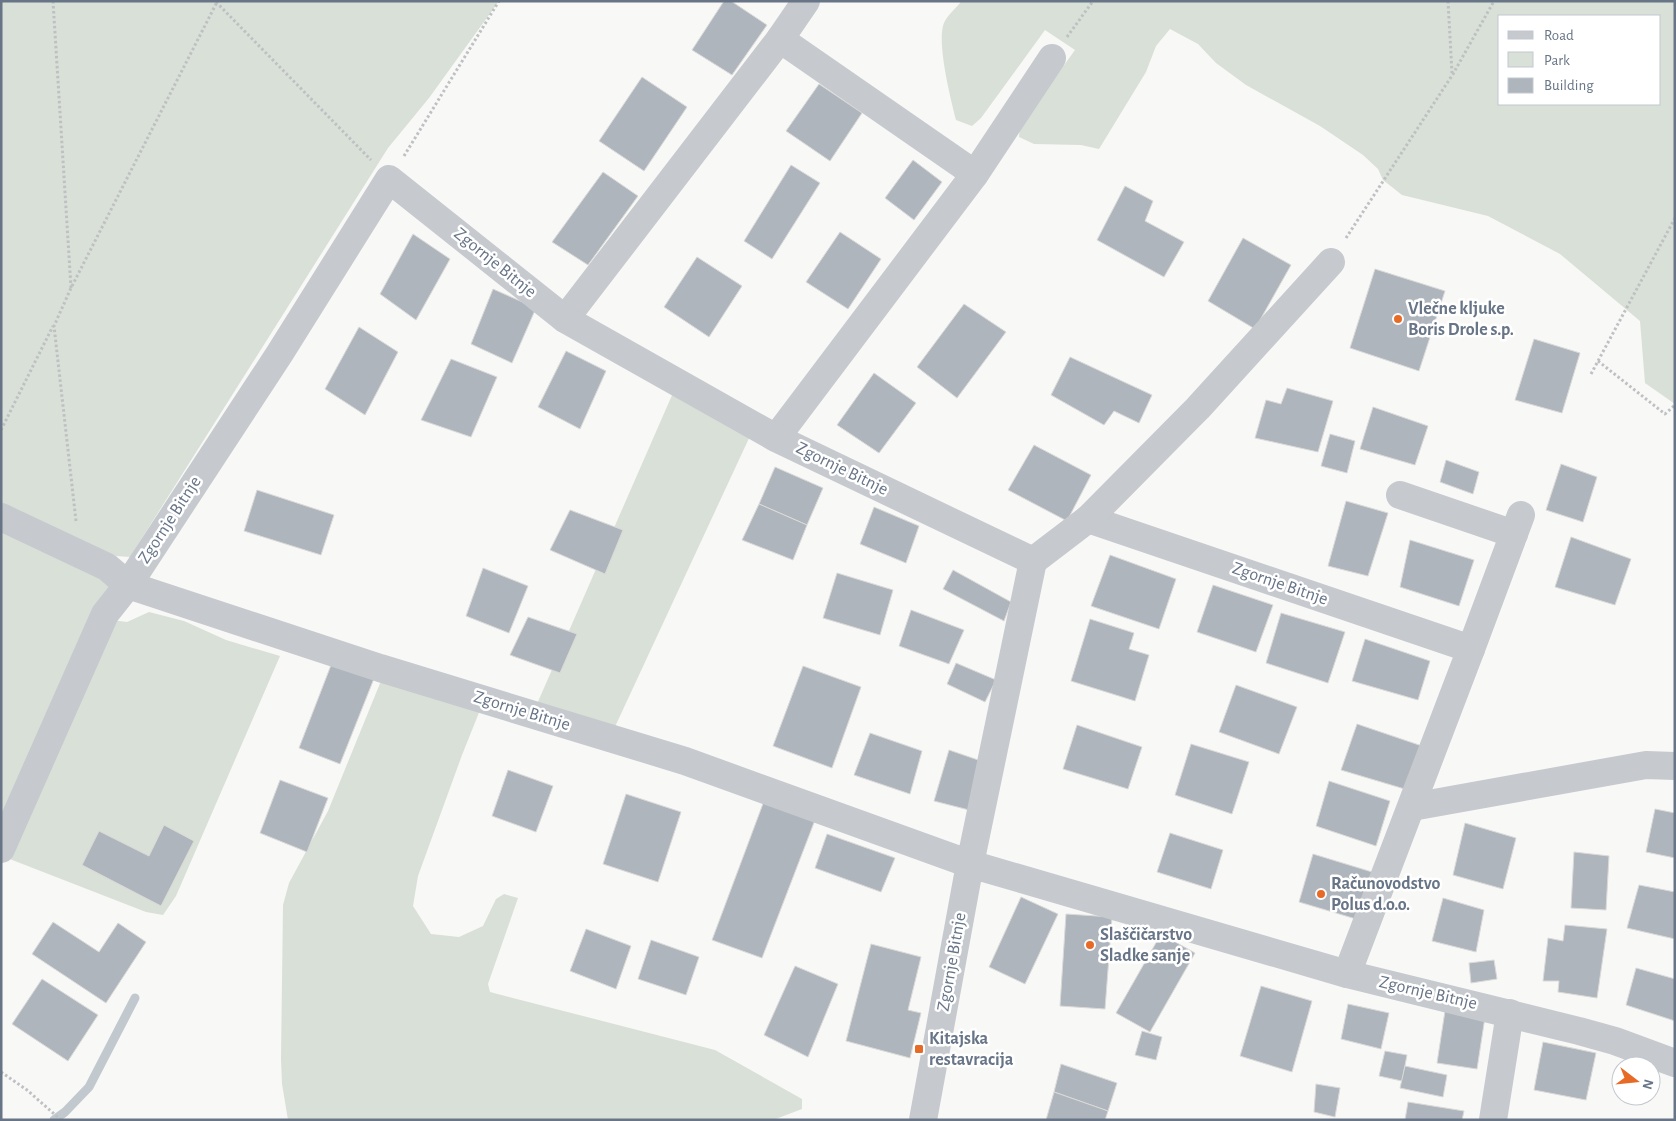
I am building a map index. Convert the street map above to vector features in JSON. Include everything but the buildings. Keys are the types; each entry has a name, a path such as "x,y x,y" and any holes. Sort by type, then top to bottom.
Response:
{"street":[{"path":"565,319 780,39 806,1"},
{"path":"780,39 976,174"},
{"path":"776,438 976,174 1052,58"},
{"name":"Zgornje Bitnje","path":"1,849 105,614 128,585 280,353 389,179 565,319 776,438 1034,561 970,864 923,1120"},
{"path":"1034,561 1088,519 1198,408 1331,262"},
{"path":"1347,974 1472,649 1517,524 1400,495"},
{"name":"Zgornje Bitnje","path":"1,517 107,567 128,585 380,668 685,761 970,864 1347,974 1510,1013 1615,1041 1675,1063"},
{"name":"Zgornje Bitnje","path":"1088,519 1472,649"},
{"path":"1412,807 1646,765 1675,766"},
{"path":"1494,1120 1510,1013"}],"path":[{"path":"53,1 71,288"},
{"path":"1,430 216,2 389,179 499,1"},
{"path":"1052,58 1093,1"},
{"path":"1448,1 1452,74"},
{"path":"1331,262 1452,74 1494,1"},
{"path":"1591,374 1675,218"},
{"path":"54,326 79,554"},
{"path":"1598,361 1665,414 1675,405"},
{"path":"1,1072 27,1090 61,1120"}],"green space":[{"path":"1,1 499,1 429,98 388,148 130,557 116,556 1,506"},
{"path":"960,1 1675,1 1675,404 1645,383 1640,321 1560,254 1488,216 1402,195 1383,180 1378,169 1363,155 1320,126 1246,85 1216,63 1198,44 1170,29 1156,46 1146,72 1099,149 1081,145 1034,144 1019,137 1020,126 1075,50 1045,30 981,118 972,126 956,120 945,69 942,29"},
{"path":"673,393 750,436 613,731 537,704"},
{"path":"1,528 113,582 1,838"},
{"path":"149,612 184,621 226,640 280,656 176,896 163,915 146,912 2,856 112,620 127,622"},
{"path":"383,676 482,705 418,876 413,906 431,934 459,937 483,926 496,899 504,894 518,898 488,984 490,992 715,1050 802,1099 802,1109 773,1120 288,1120 282,1084 281,1059 283,905 289,883 328,811"}],"waterway":[{"path":"54,1120 65,1112 89,1087 135,998"}],"place":[{"name":"Vlečne kljuke Boris Drole s.p.","path":"1398,319"},
{"name":"Računovodstvo Polus d.o.o.","path":"1321,894"},
{"name":"Slaščičarstvo Sladke sanje","path":"1090,945"},
{"name":"Kitajska restavracija","path":"919,1049"}]}
